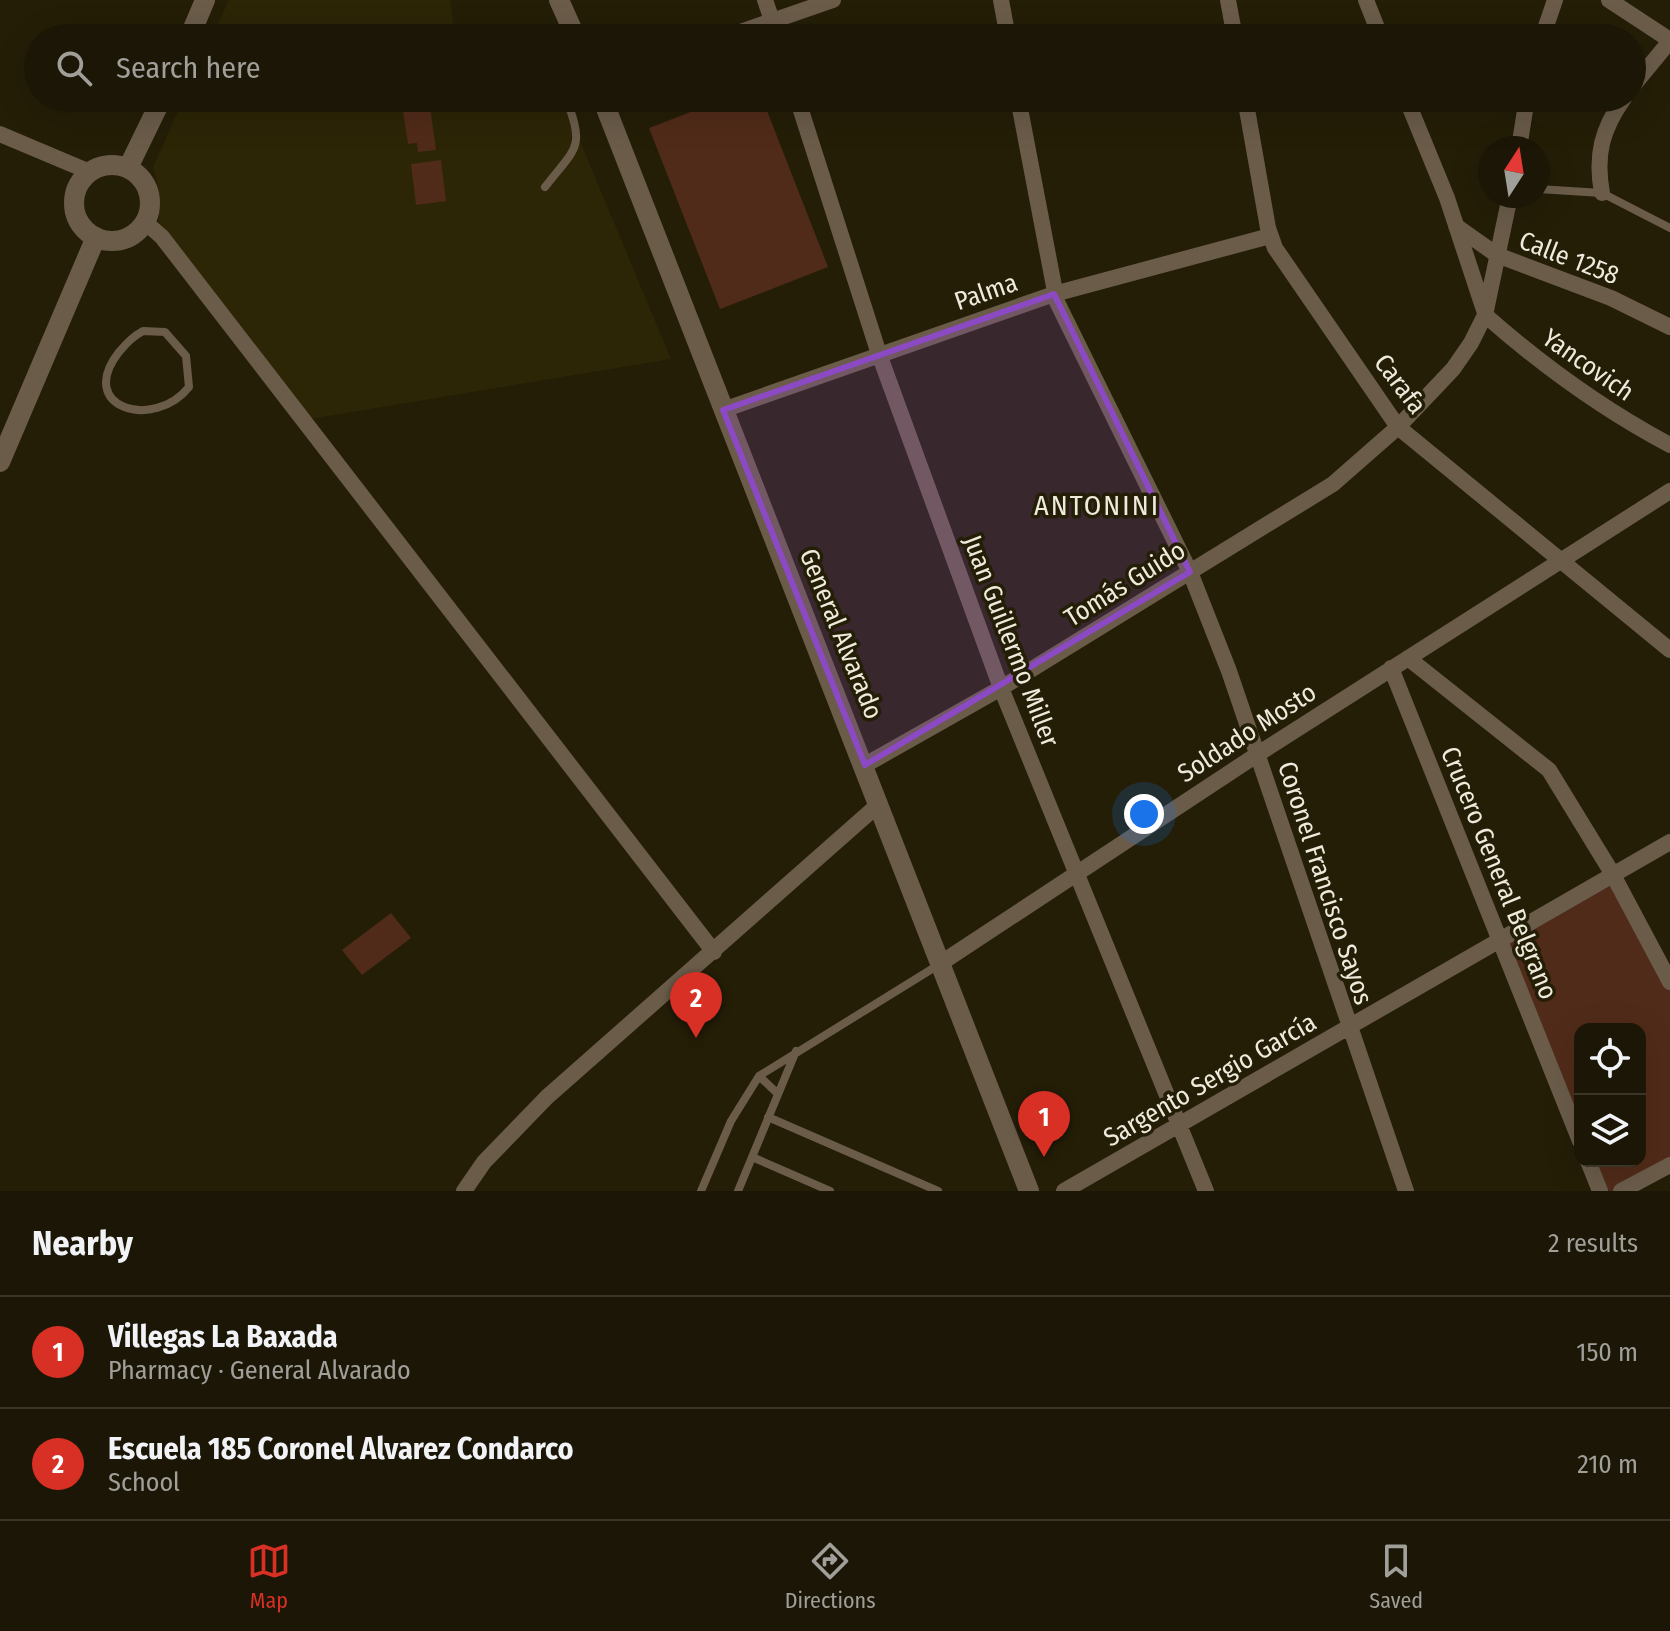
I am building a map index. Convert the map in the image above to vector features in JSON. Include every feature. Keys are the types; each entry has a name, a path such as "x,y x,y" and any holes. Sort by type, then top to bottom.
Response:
{"street":[{"path":"195,24 205,0"},
{"path":"559,0 570,24"},
{"path":"765,0 774,24"},
{"path":"762,24 833,0"},
{"path":"1001,0 1005,24"},
{"path":"1228,0 1232,24"},
{"path":"1366,0 1375,24"},
{"path":"1547,24 1555,0"},
{"path":"1609,0 1645,24"},
{"path":"1646,25 1670,41 1646,70"},
{"path":"128,168 155,112"},
{"name":"General Alvarado","path":"607,112 1029,1191"},
{"name":"Juan Guillermo Miller","path":"801,112 879,354 1001,688 1206,1191"},
{"name":"Coronel Francisco Sayos","path":"1021,112 1054,294 1190,572 1258,754 1348,1028 1406,1191"},
{"name":"Carafa","path":"1248,112 1270,236 1398,427 1562,558 1670,650"},
{"path":"1411,112 1456,226 1485,315"},
{"path":"1521,136 1525,112"},
{"path":"1602,193 1597,163 1607,124 1615,112"},
{"path":"0,134 90,172"},
{"path":"108,165 128,168 146,185 150,197 145,222 129,237 118,240 96,237 77,219 74,206 80,181 90,172 108,165"},
{"name":"Tomás Guido","path":"865,765 1001,688 1316,497 1398,427 1453,369 1485,315 1507,208"},
{"path":"145,222 162,237 714,952"},
{"name":"Calle 1258","path":"1456,226 1497,255 1611,298 1670,327"},
{"name":"Palma","path":"723,410 1054,294 1270,236"},
{"path":"0,462 96,237"},
{"name":"Yancovich","path":"1485,315 1583,394 1670,445"},
{"name":"Soldado Mosto","path":"941,963 1076,877 1258,754 1670,491"},
{"path":"1408,658 1549,770 1612,873 1670,982"},
{"name":"Crucero General Belgrano","path":"1391,668 1574,1126"},
{"path":"464,1191 494,1150 547,1097 879,804"},
{"name":"Sargento Sergio García","path":"1064,1191 1670,842"},
{"path":"1621,1191 1670,1165"},
{"path":"1590,1167 1600,1191"}],"lane":[{"path":"545,187 573,151 579,133 571,112"},
{"path":"1550,190 1602,193 1670,228"},
{"path":"143,331 165,332 177,342 186,356 190,376 189,387 181,397 167,407 152,411 132,410 117,404 108,393 105,377 132,337 143,331"},
{"name":"Soldado Mosto","path":"701,1191 731,1121 759,1076 796,1050 941,963"},
{"path":"738,1191 796,1050"},
{"path":"759,1076 777,1093"},
{"path":"768,1117 938,1191"},
{"path":"752,1157 830,1191"}],"highlighted area":[{"path":"1054,294 1190,572 865,765 723,410"}],"shaded area":[{"path":"229,0 450,0 453,24 218,24"},
{"path":"178,112 568,112 671,359 310,419 159,223 159,191 153,167"},
{"path":"403,112 431,112 436,150 418,152 417,143 408,144"},
{"path":"691,112 767,112 828,267 720,309 649,128"},
{"path":"441,160 446,201 416,205 411,164"},
{"path":"1612,873 1670,982 1670,1165 1621,1191 1600,1191 1590,1167 1646,1167 1646,1023 1574,1023 1574,1126 1501,939"},
{"path":"391,913 411,938 362,975 342,950"}],"place":[{"name":"Escuela 185 Coronel Alvarez Condarco","path":"696,1038"},
{"name":"Villegas La Baxada","path":"1044,1157"}],"district":[{"name":"ANTONINI","path":"1097,505"}]}
